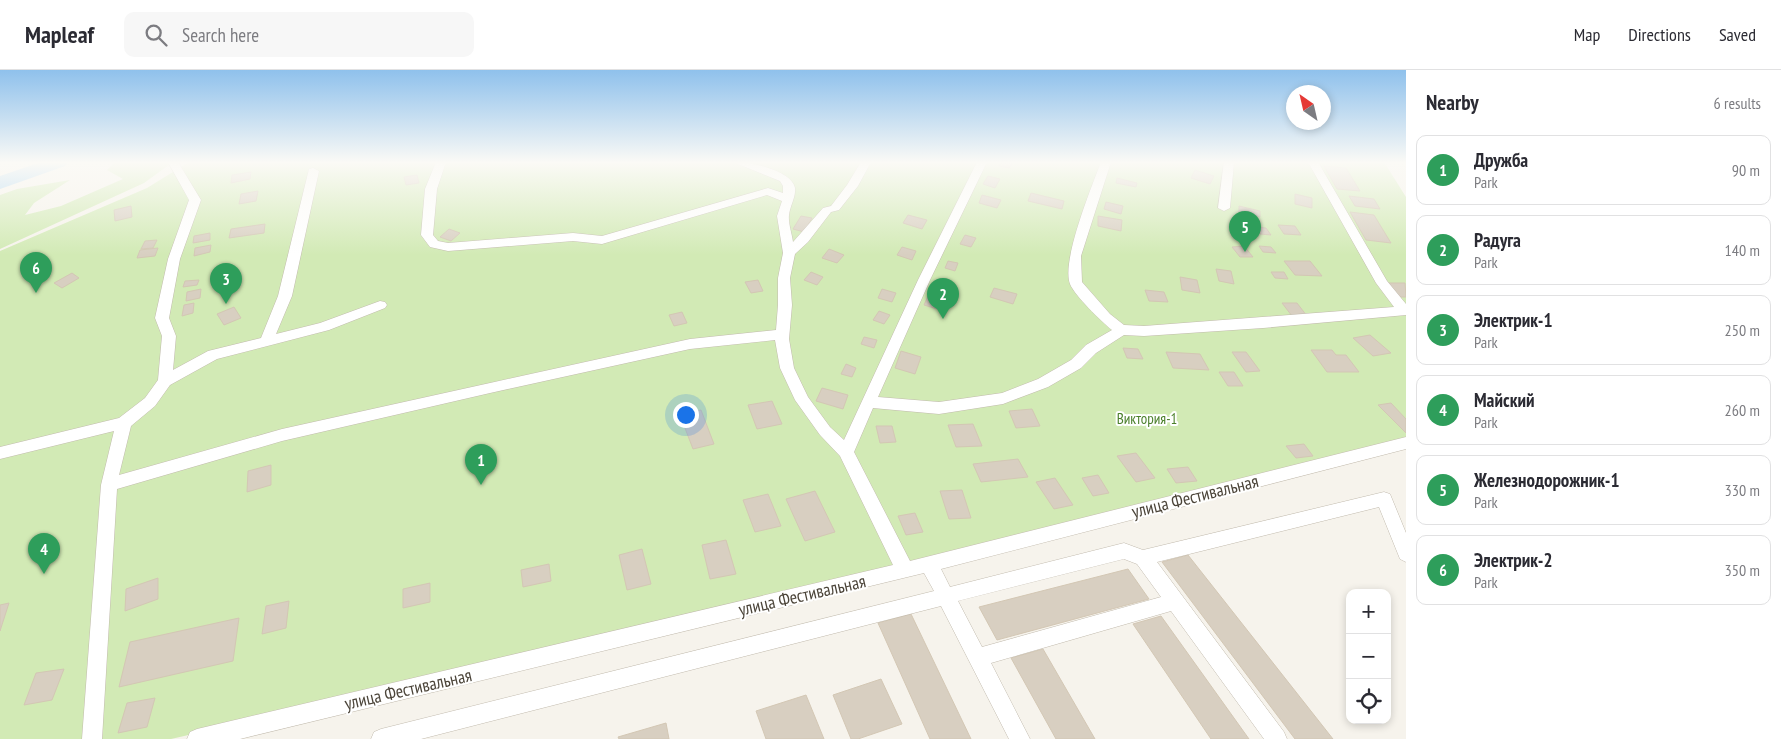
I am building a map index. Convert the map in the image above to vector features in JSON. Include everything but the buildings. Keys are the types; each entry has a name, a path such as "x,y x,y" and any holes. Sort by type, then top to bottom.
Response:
{"street":[{"path":"165,381 168,336 162,318 174,259 195,200 191,193"},
{"path":"266,342 285,296 307,193"},
{"path":"431,193 427,235 434,244 448,247 573,236 602,240 760,193"},
{"path":"774,193 788,198"},
{"path":"788,193 783,216 789,253 784,278 786,305 783,334 787,368 802,400 825,431 846,452 905,570"},
{"path":"789,253 804,239 827,210 834,208 846,193"},
{"path":"846,452 924,280 967,193"},
{"path":"1096,193 1075,256 1076,283 1105,317 1121,330 1144,332 1405,310"},
{"path":"1224,208 1226,193"},
{"path":"1331,193 1382,283 1405,310"},
{"path":"0,453 124,423 150,402 165,381 213,355 324,327 380,305"},
{"path":"868,402 939,408 1002,398 1043,383 1076,364 1091,349 1121,330"},
{"path":"109,485 282,435 490,388 690,344 783,334"},
{"path":"92,739 109,485 124,423"},
{"name":"улица Фестивальная","path":"197,739 905,570 1406,443"},
{"path":"1143,558 1384,498 1406,554"},
{"path":"381,739 1124,551 1143,558 1277,739"},
{"path":"929,564 1020,739"},
{"path":"978,657 1175,601"}],"green space":[{"path":"5,193 49,193 34,203 25,215 61,206 90,193 122,193 0,249 0,195"},
{"name":"Виктория-1","path":"135,193 1404,193 1406,197 1406,443 905,570 171,739 0,739 0,251"}],"place":[{"name":"Железнодорожник-1","path":"1245,252"},
{"name":"Электрик-2","path":"36,293"},
{"name":"Электрик-1","path":"226,304"},
{"name":"Радуга","path":"943,319"},
{"name":"Дружба","path":"481,485"},
{"name":"Майский","path":"44,574"}]}
